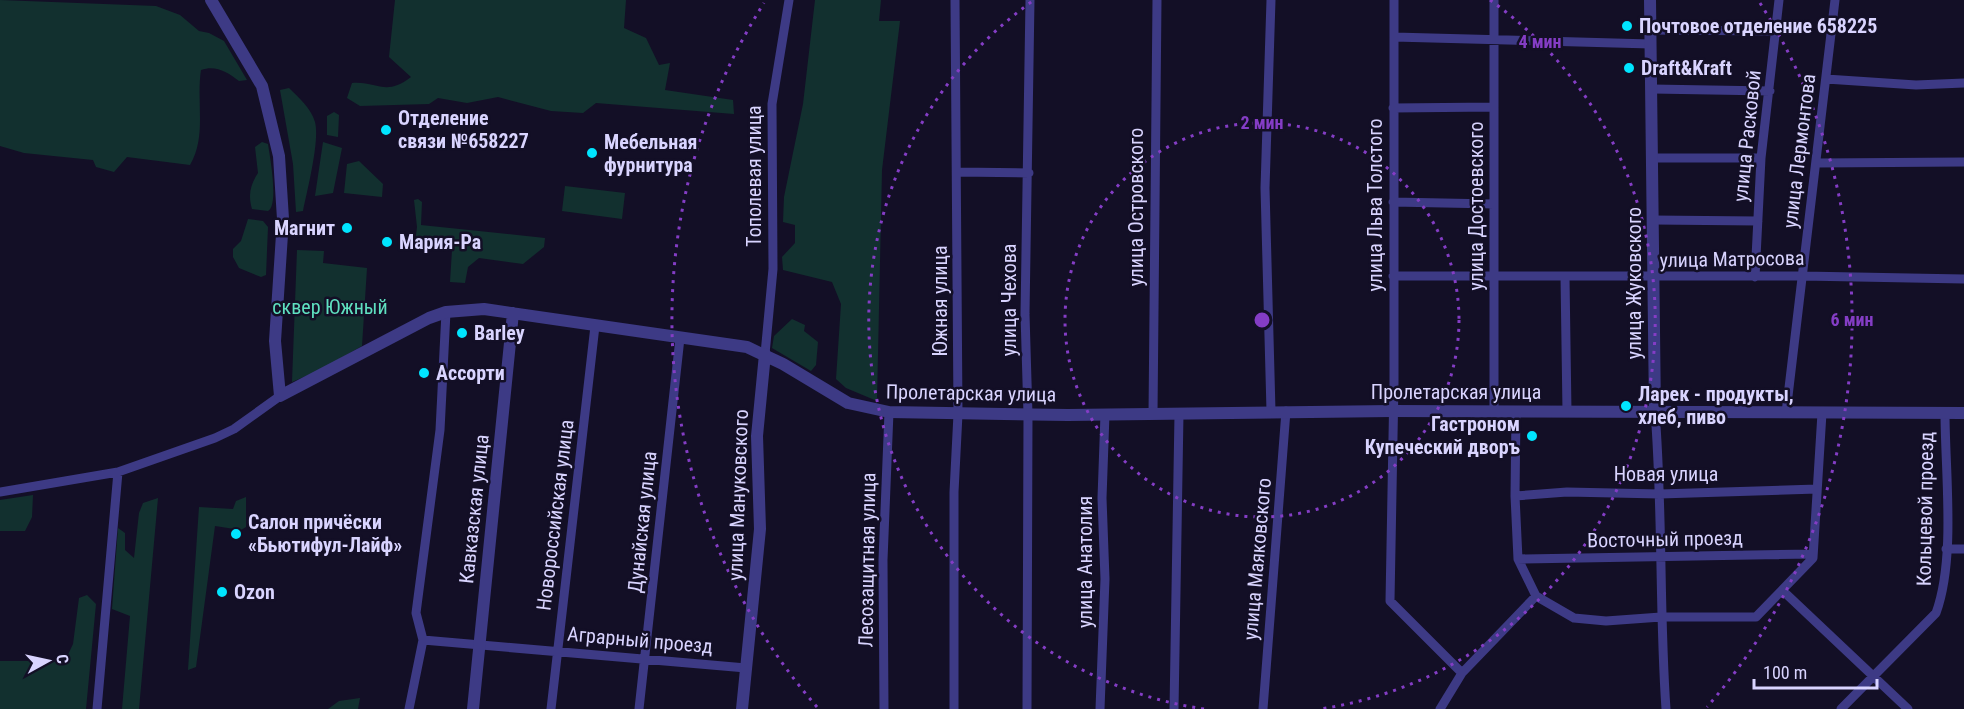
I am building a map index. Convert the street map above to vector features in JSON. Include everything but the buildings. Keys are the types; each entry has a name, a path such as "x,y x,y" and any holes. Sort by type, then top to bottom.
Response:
{"street":[{"path":"211,0 262,86 279,156 283,219 276,341 280,396"},
{"name":"Тополевая улица","path":"765,354 773,269 772,104 789,0"},
{"name":"Южная улица","path":"954,709 954,492 958,414 955,0"},
{"name":"улица Чехова","path":"1027,709 1028,415 1025,314 1030,0"},
{"name":"улица Островского","path":"1154,414 1156,0"},
{"path":"1271,0 1265,188 1271,411"},
{"name":"улица Льва Толстого","path":"1394,0 1390,601 1462,673"},
{"name":"улица Достоевского","path":"1494,0 1494,411"},
{"name":"улица Жуковского","path":"1650,0 1654,412 1660,494 1659,557 1666,709"},
{"name":"улица Расковой","path":"1755,277 1761,158 1779,0"},
{"name":"улица Лермонтова","path":"1786,413 1835,0"},
{"path":"1650,30 1776,32"},
{"path":"1394,37 1651,44"},
{"path":"1826,79 1916,85 1964,83"},
{"path":"1652,89 1770,91"},
{"path":"1393,108 1494,107"},
{"path":"1653,158 1761,158"},
{"path":"1816,163 1964,162"},
{"path":"958,172 1029,173"},
{"path":"1393,202 1494,204"},
{"path":"1653,220 1758,220"},
{"name":"улица Матросова","path":"1393,276 1654,278 1803,276 1964,279"},
{"path":"1565,277 1567,412"},
{"name":"Пролетарская улица","path":"0,492 118,472 215,438 234,429 280,396 429,318 446,312 484,309 747,347 765,354 848,403 889,412 1028,415 1271,411 1964,413"},
{"path":"409,709 423,640 416,614 440,430 446,312"},
{"name":"Кавказская улица","path":"473,709 513,313"},
{"name":"Новороссийская улица","path":"551,709 596,326"},
{"name":"Дунайская улица","path":"639,709 680,338"},
{"name":"улица Мануковского","path":"742,709 760,529 757,436 765,354"},
{"name":"улица Маяковского","path":"1263,709 1286,411"},
{"name":"Лесозащитная улица","path":"884,709 884,560 889,412"},
{"path":"1516,412 1515,496 1518,559 1536,596 1574,618 1606,621 1661,617 1756,617 1813,558 1822,413"},
{"name":"Кольцевой проезд","path":"1841,709 1936,613 1942,596 1947,549 1945,413"},
{"name":"улица Анатолия","path":"1100,709 1105,579 1102,498 1105,414"},
{"path":"1174,709 1179,414"},
{"path":"97,709 118,472"},
{"name":"Новая улица","path":"1515,496 1590,492 1660,494 1817,489"},
{"path":"1947,549 1964,549"},
{"name":"Восточный проезд","path":"1518,559 1813,554"},
{"path":"1782,590 1908,709"},
{"path":"1440,709 1462,673 1536,596"},
{"name":"Аграрный проезд","path":"423,640 746,668"}],"green space":[{"path":"0,0 156,6 180,15 199,31 209,33 224,41 247,80 239,81 226,72 216,69 201,70 200,131 190,165 127,157 114,172 96,167 93,160 24,153 0,146"},
{"path":"395,0 626,0 624,28 646,38 659,65 670,63 665,90 733,100 734,114 596,103 583,113 551,111 498,97 467,103 438,98 429,104 360,106 347,98 352,83 388,87 402,83 411,77 389,57"},
{"path":"815,0 881,0 879,21 900,21 882,170 877,401 846,388 836,379 841,304 832,282 783,270 782,257 795,243 795,225 783,222 784,197 803,104"},
{"path":"289,88 311,112 316,130 303,211 296,212 293,164 280,90"},
{"path":"334,112 339,115 338,137 327,135 327,116"},
{"path":"262,142 268,144 273,180 273,200 268,211 252,209 250,199 253,182 258,173 255,147"},
{"path":"323,142 342,148 333,193 315,196"},
{"path":"359,161 383,184 382,197 344,193 347,164"},
{"path":"565,186 625,193 622,219 562,211"},
{"path":"418,199 422,202 421,225 545,238 544,247 523,264 479,258 468,267 465,283 450,282 452,250 417,248 415,244 417,227 414,200"},
{"path":"248,219 263,221 268,227 266,275 261,277 239,268 233,257 233,249 241,241"},
{"name":"сквер Южный","path":"297,250 324,251 323,263 367,268 362,346 318,371 292,382"},
{"path":"792,319 805,325 804,331 818,342 816,365 811,371 772,348 774,336"},
{"path":"33,495 32,517 25,531 0,531 0,500"},
{"path":"246,497 246,527 241,530 215,526 196,667 188,670 199,507 233,509 236,501"},
{"path":"158,498 139,709 122,709 130,616 112,609 118,528 125,533 125,550 134,558 139,513 143,503"},
{"path":"87,595 96,604 86,709 0,709 0,661 65,661 73,644 79,598"},
{"path":"360,698 358,709 328,709 339,701"}],"place":[{"name":"Почтовое отделение 658225","path":"1627,26"},
{"name":"Draft&Kraft","path":"1629,68"},
{"name":"Отделение связи №658227","path":"386,130"},
{"name":"Мебельная фурнитура","path":"592,153"},
{"name":"Магнит","path":"347,228"},
{"name":"Мария-Ра","path":"387,242"},
{"name":"Barley","path":"462,333"},
{"name":"Ассорти","path":"424,373"},
{"name":"Ларек - продукты, хлеб, пиво","path":"1626,406"},
{"name":"Гастроном Купеческий дворъ","path":"1532,436"},
{"name":"Салон причёски «Бьютифул-Лайф»","path":"236,534"},
{"name":"Ozon","path":"222,592"}]}
